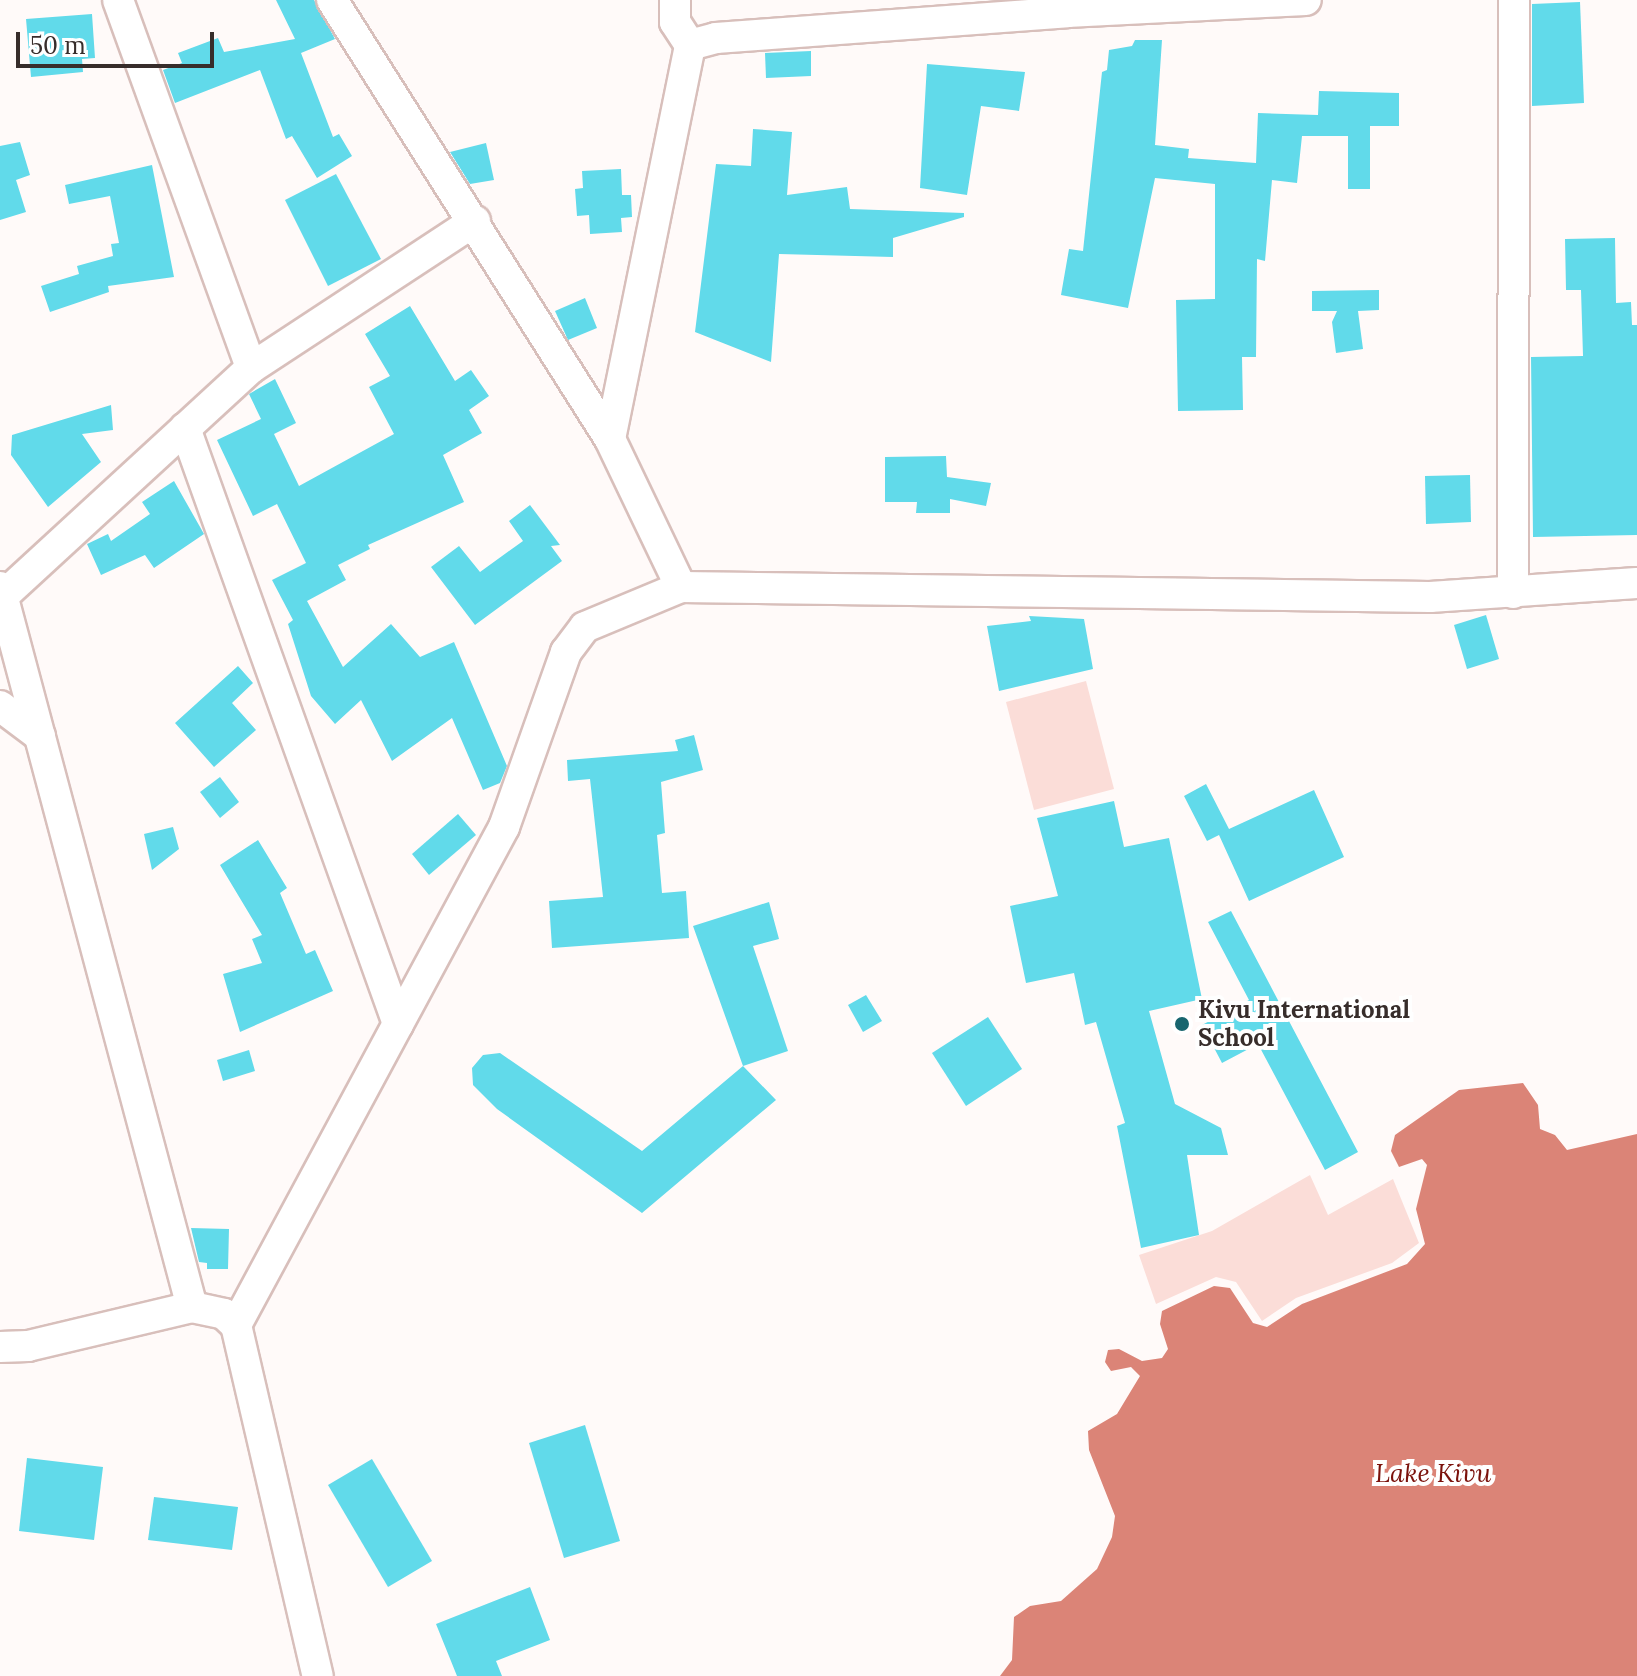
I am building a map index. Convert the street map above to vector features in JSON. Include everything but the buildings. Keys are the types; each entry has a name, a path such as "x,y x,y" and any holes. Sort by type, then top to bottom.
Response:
{"street":[{"path":"118,0 251,368"},
{"path":"332,0 475,221 610,439 681,587"},
{"path":"610,439 690,45 675,22 675,0"},
{"path":"690,45 716,38 945,21 1306,0"},
{"path":"1513,593 1514,0"},
{"path":"192,1307 2,592 251,368 475,221"},
{"path":"185,428 398,1024"},
{"path":"236,1325 509,816 573,637 681,587 1430,597 1637,583"},
{"path":"0,706 40,736"},
{"path":"0,1347 28,1346 192,1307 224,1314 236,1325 318,1676"}],"shaded area":[{"path":"1086,681 1114,789 1034,810 1006,702"},
{"path":"1310,1175 1328,1215 1393,1179 1419,1243 1392,1263 1296,1298 1262,1321 1236,1282 1216,1277 1156,1304 1139,1255 1212,1231"}],"water":[{"name":"Lake Kivu","path":"1523,1083 1538,1105 1540,1129 1555,1135 1567,1150 1637,1134 1637,1676 1000,1676 1012,1660 1014,1617 1030,1606 1061,1601 1097,1569 1112,1537 1115,1516 1089,1450 1088,1431 1117,1414 1140,1376 1131,1367 1111,1371 1105,1362 1108,1350 1119,1349 1142,1361 1162,1358 1168,1349 1160,1324 1162,1311 1214,1286 1230,1288 1253,1323 1267,1327 1302,1304 1407,1264 1425,1244 1416,1209 1427,1165 1422,1159 1399,1167 1391,1151 1395,1135 1459,1090"}],"place":[{"name":"Kivu International School","path":"1182,1024"}]}
